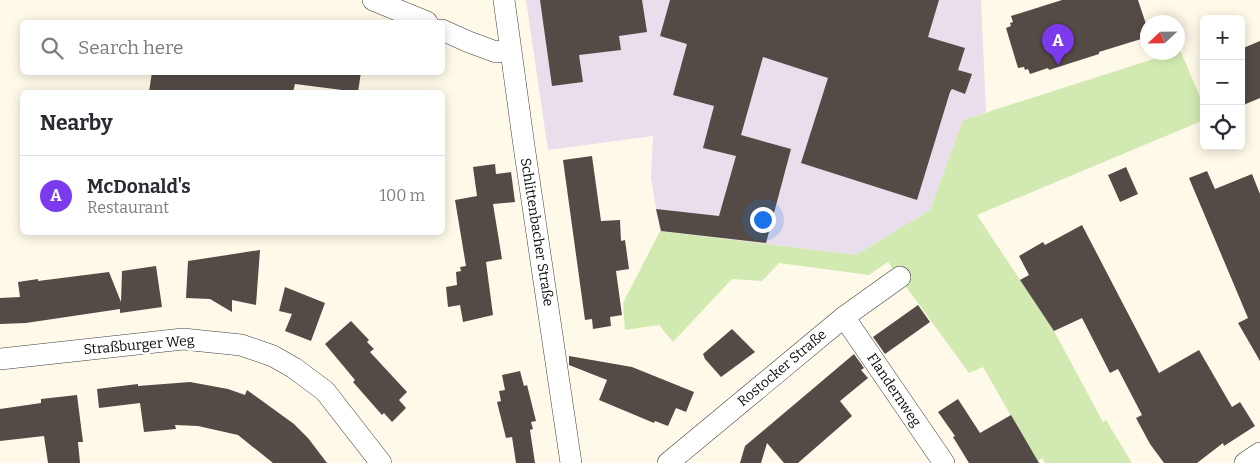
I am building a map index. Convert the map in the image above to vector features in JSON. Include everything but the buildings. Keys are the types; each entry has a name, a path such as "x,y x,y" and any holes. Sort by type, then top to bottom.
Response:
{"street":[{"path":"373,0 422,20"},
{"name":"Schlittenbacher Straße","path":"504,0 571,463"},
{"path":"445,31 496,52 511,50"},
{"name":"Rostocker Straße","path":"668,463 844,317 900,278"},
{"name":"Flandernweg","path":"844,317 944,463"},
{"name":"Straßburger Weg","path":"0,359 183,339 241,345 273,356 325,391 381,463"},
{"path":"1246,463 1260,453"}],"shaded area":[{"path":"526,0 981,0 986,112 963,120 930,210 856,255 660,231 651,178 653,136 548,150"}],"green space":[{"path":"1150,60 1184,60 1200,97 1200,122 977,215 1054,331 1103,422 1106,420 1132,463 1045,463 1042,458 1037,461 983,367 969,373 888,262 869,275 779,263 762,281 732,279 673,342 659,325 625,330 623,303 660,231 856,255 930,210 963,120"}],"place":[{"name":"McDonald's","path":"1058,65"}]}
